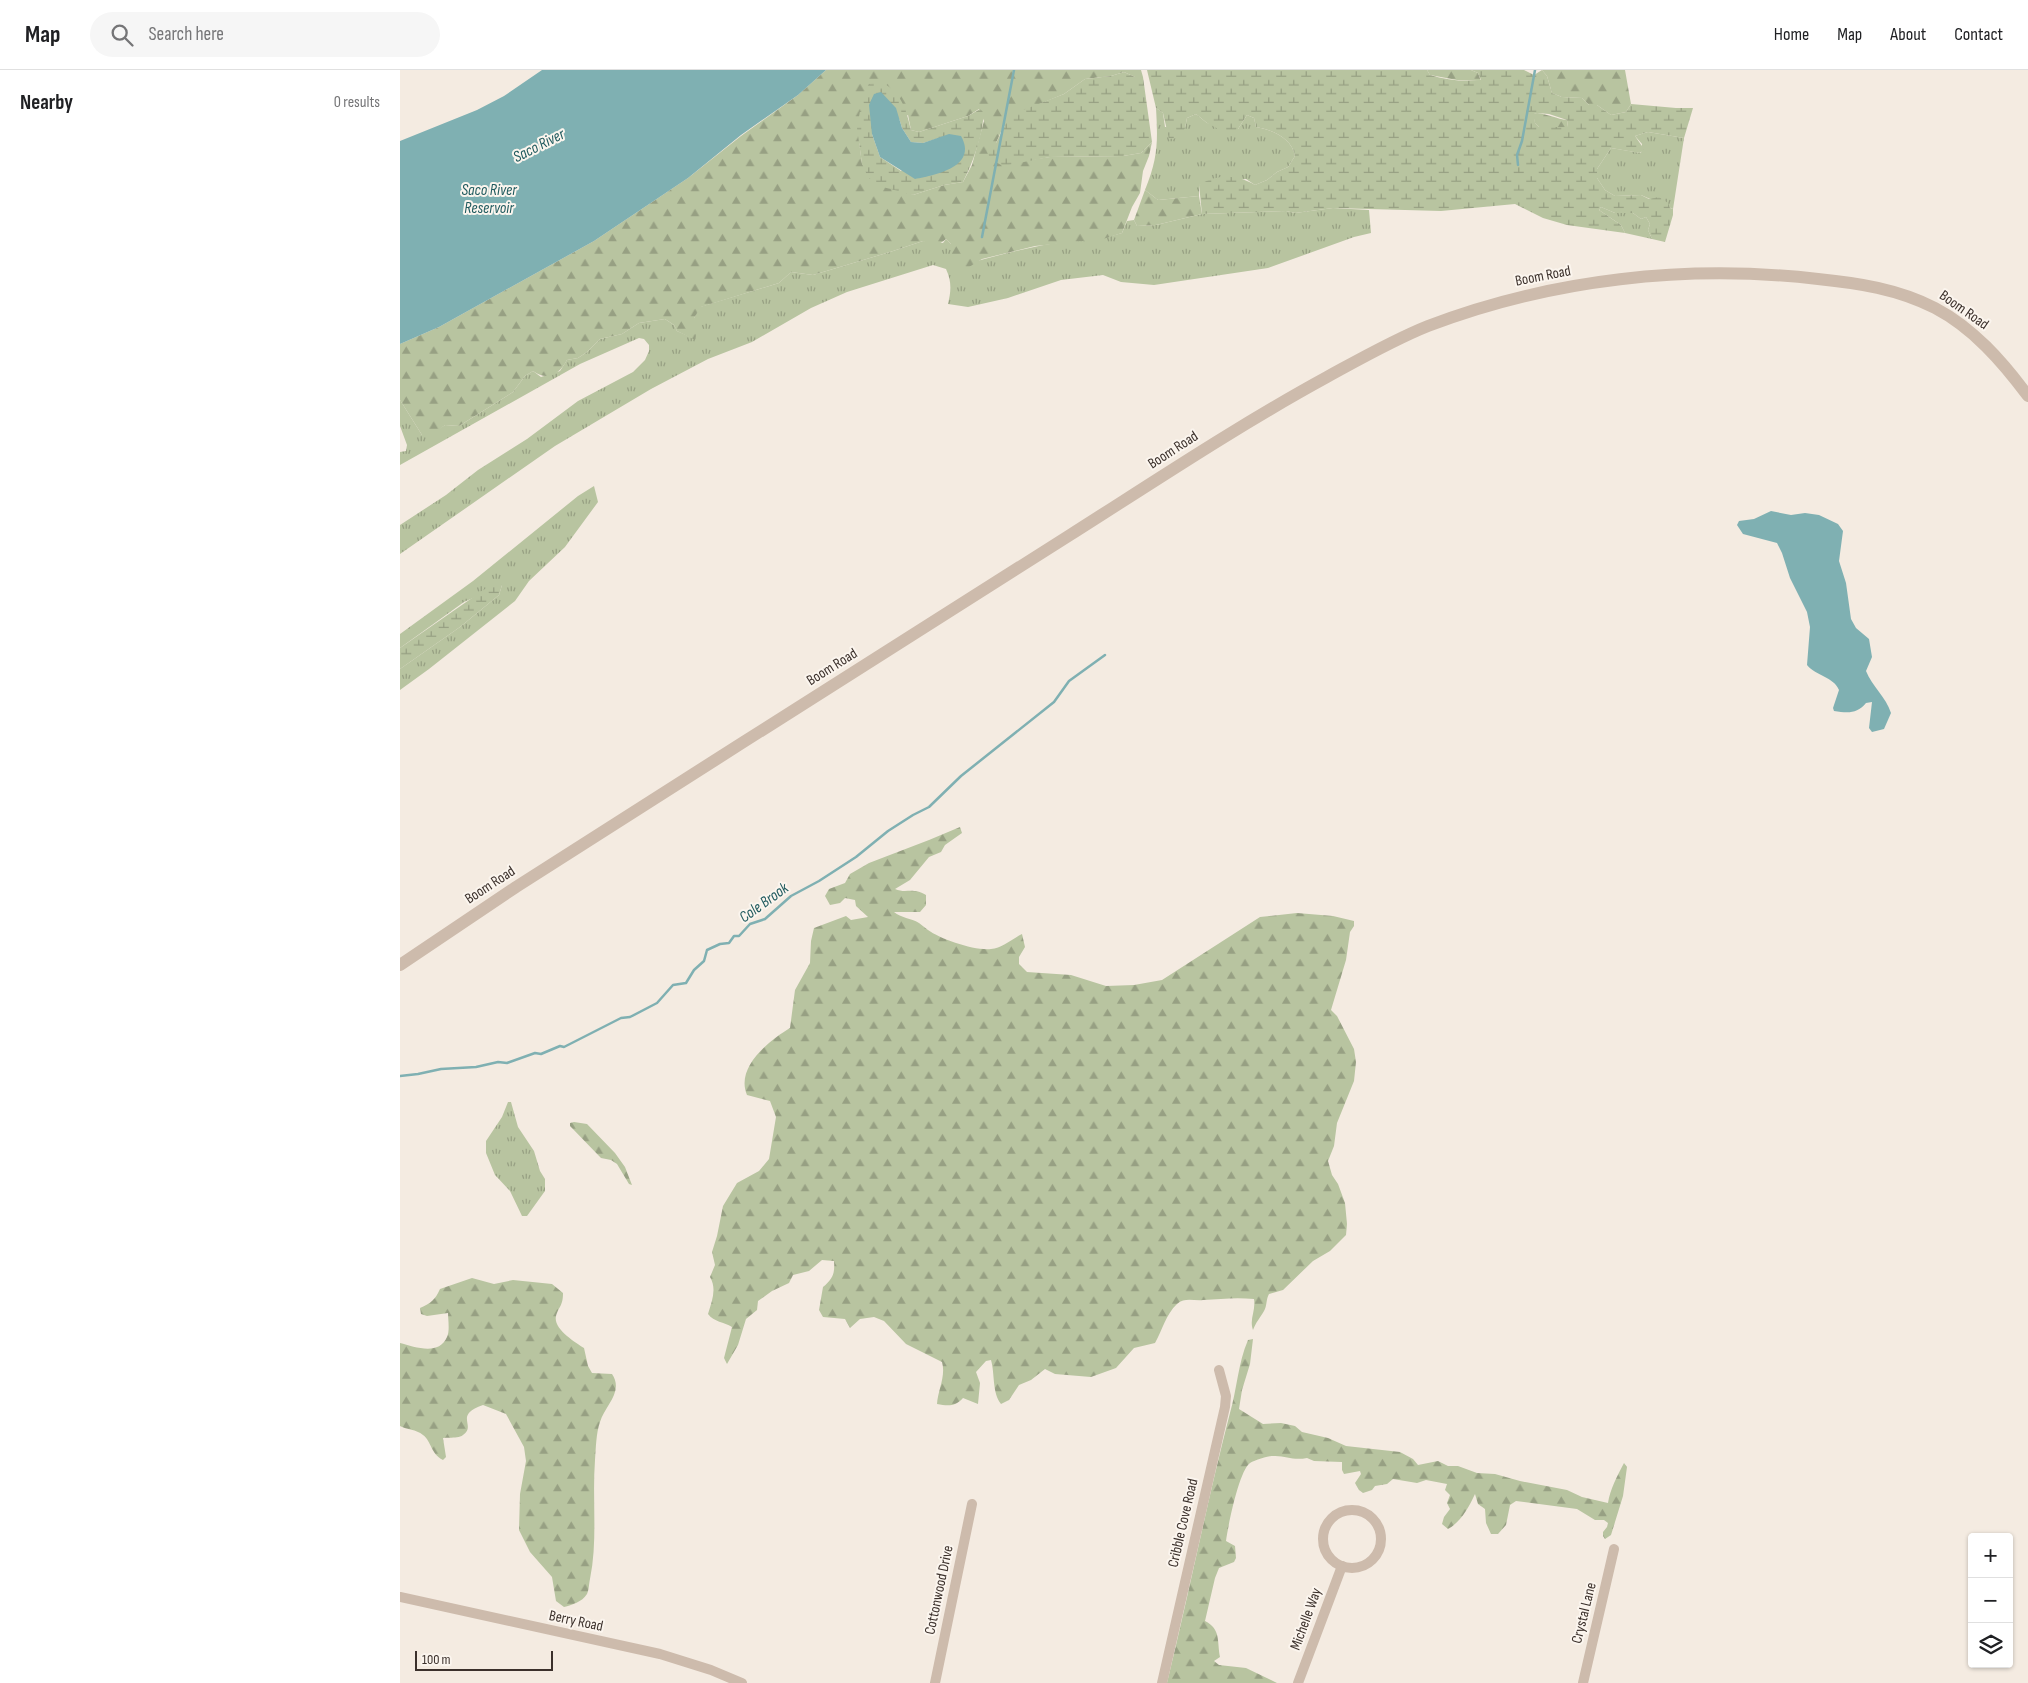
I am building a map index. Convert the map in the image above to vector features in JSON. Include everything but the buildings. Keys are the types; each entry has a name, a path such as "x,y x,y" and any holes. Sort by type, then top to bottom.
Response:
{"street":[{"name":"Boom Road","path":"400,965 524,882 1253,419 1392,342 1457,316 1509,300 1560,289 1666,276 1746,273 1857,284 1888,290 1911,298 1933,307 1957,321 1993,353 2028,396"},
{"name":"Cribble Cove Road","path":"1162,1683 1226,1407 1226,1396 1219,1370"},
{"name":"Cottonwood Drive","path":"935,1683 972,1504"},
{"path":"1360,1511 1376,1521 1380,1530 1380,1548 1368,1563 1360,1567 1342,1566 1333,1561 1327,1553 1323,1534 1326,1525 1341,1512 1360,1511"},
{"name":"Crystal Lane","path":"1584,1683 1614,1549"},
{"name":"Michelle Way","path":"1298,1683 1342,1566"},
{"name":"Berry Road","path":"400,1597 660,1654 711,1670 742,1683"}],"green space":[{"path":"826,70 1141,70 1143,77 1135,77 1124,72 1111,76 1085,79 1064,94 1042,103 1003,127 996,143 1030,160 1050,157 1123,156 1141,153 1152,142 1143,171 1140,193 1132,207 1122,233 1103,239 1035,246 982,259 961,272 951,269 951,244 946,239 941,243 935,244 923,241 813,275 791,272 779,283 701,307 694,318 698,326 695,340 677,331 674,325 665,319 639,323 622,334 600,339 578,358 567,360 552,375 543,376 533,371 525,376 513,392 459,426 445,425 432,435 422,435 400,400 400,344 439,327 594,241 688,178 741,136 798,95","holes":["979,109 984,121 972,165 963,182 944,185 913,195 862,164 859,141 908,115 911,130 919,132 968,116"]},
{"path":"1147,70 1427,70 1430,75 1436,77 1469,81 1481,80 1478,73 1471,70 1524,70 1534,75 1542,70 1547,76 1552,93 1562,97 1582,98 1589,105 1597,105 1611,115 1626,112 1631,104 1693,108 1684,138 1648,132 1635,136 1644,149 1640,153 1611,148 1597,169 1597,178 1605,190 1615,196 1641,195 1649,199 1659,197 1668,203 1670,208 1673,209 1673,215 1665,242 1652,239 1648,230 1650,224 1646,217 1641,219 1633,213 1615,213 1601,207 1599,210 1621,225 1625,233 1567,225 1543,218 1515,204 1441,211 1333,208 1295,213 1286,211 1202,214 1199,185 1219,177 1234,177 1255,185 1288,167 1295,156 1293,150 1290,144 1280,136 1256,127 1254,118 1247,115 1238,129 1226,133 1207,123 1196,114 1187,118 1185,128 1179,138 1169,139 1163,113 1156,108","holes":["1534,114 1549,114 1567,120 1568,127 1539,127 1535,123"]},
{"path":"1427,70 1471,70 1478,73 1481,81 1457,80 1430,75"},
{"path":"1542,70 1625,70 1631,104 1626,112 1611,115 1597,105 1589,105 1582,98 1562,97 1552,93 1547,76"},
{"path":"1124,72 1135,77 1143,77 1152,142 1141,153 1123,156 1050,157 1003,166 990,159 987,151 996,143 1007,121 1018,112 1064,94 1085,79 1111,76"},
{"path":"879,81 893,90 904,107 911,130 919,132 968,116 980,109 983,112 982,128 977,147 963,182 944,185 913,195 879,186 868,177 862,164 857,128 863,94 869,84","holes":["874,94 896,108 902,128 911,142 923,143 949,135 901,171 880,157 872,134 869,105"]},
{"path":"1156,108 1163,113 1165,127 1185,128 1187,118 1196,114 1207,123 1238,129 1247,115 1254,118 1256,127 1275,133 1286,140 1290,144 1295,156 1288,167 1255,185 1246,179 1199,185 1199,196 1158,200 1145,190 1155,159"},
{"path":"1537,113 1567,120 1568,127 1539,127 1535,123 1533,114"},
{"path":"1648,132 1684,138 1673,209 1641,195 1615,196 1605,190 1597,178 1597,169 1611,148 1641,153 1642,144 1635,136"},
{"path":"1145,190 1158,200 1199,196 1202,214 1156,225 1137,226 1134,220"},
{"path":"1601,207 1615,213 1633,213 1641,219 1646,217 1650,224 1648,230 1652,239 1625,233 1621,225 1599,210"},
{"path":"1333,208 1369,210 1371,233 1354,237 1268,268 1154,285 1121,282 1103,275 1061,280 1008,298 968,307 948,304 950,287 948,274 946,269 933,265 847,292 811,308 752,342 708,359 651,389 555,446 400,554 400,525 446,495 478,470 527,439 578,401 633,372 645,360 649,351 649,345 644,339 639,338 580,364 400,465 400,452 406,451 407,445 400,426 400,400 422,435 445,425 459,426 513,392 525,376 533,371 541,377 560,371 567,360 578,358 600,339 622,334 639,323 665,319 674,325 677,331 695,339 694,318 700,307 779,283 791,272 813,275 923,241 943,243 946,239 951,244 951,269 1034,247 1122,233 1127,221 1134,220 1137,226 1156,225 1202,214 1286,211 1295,213"},
{"path":"594,486 598,502 565,547 529,581 515,601 400,690 400,669 460,627 499,595 502,585 464,602 400,648 400,634 473,581 578,496"},
{"path":"495,582 502,585 499,595 460,627 400,669 400,648"},
{"path":"960,827 962,833 945,845 941,852 929,857 910,880 895,889 917,891 926,895 926,905 920,912 894,912 916,921 941,937 958,944 976,948 995,948 1022,934 1025,947 1019,957 1019,964 1027,972 1071,975 1106,986 1134,985 1162,980 1260,917 1297,913 1333,916 1354,921 1354,926 1350,932 1346,960 1331,1010 1337,1016 1354,1049 1356,1062 1354,1081 1337,1123 1334,1146 1328,1161 1332,1175 1338,1184 1345,1203 1346,1235 1330,1251 1313,1261 1283,1290 1269,1294 1265,1309 1253,1330 1254,1299 1235,1298 1183,1301 1177,1304 1170,1313 1155,1343 1134,1348 1116,1368 1091,1377 1055,1374 1045,1369 1031,1380 1019,1385 1009,1400 1001,1404 996,1394 991,1360 986,1361 976,1372 980,1383 978,1404 963,1398 951,1405 937,1404 942,1378 942,1362 906,1344 884,1321 874,1317 860,1319 850,1328 845,1319 823,1317 819,1310 823,1287 833,1276 834,1261 822,1260 809,1271 793,1275 789,1283 772,1291 758,1301 757,1310 746,1319 738,1345 727,1364 724,1358 732,1327 710,1317 708,1314 713,1291 710,1277 715,1265 712,1252 723,1206 737,1183 759,1171 769,1159 776,1117 770,1101 747,1095 745,1085 746,1074 756,1056 764,1047 790,1028 795,990 810,963 811,941 814,928 846,916 851,920 868,917 856,906 855,900 845,898 840,903 830,905 825,896 829,889 845,883 850,874 869,863"},
{"path":"508,1102 511,1102 518,1127 534,1151 540,1171 545,1179 545,1191 527,1216 522,1216 510,1191 495,1175 486,1153 486,1141 502,1117"},
{"path":"570,1123 587,1124 615,1153 625,1167 632,1185 629,1184 617,1164 611,1160 601,1158 570,1126"},
{"path":"472,1278 494,1284 513,1280 552,1284 563,1293 562,1303 556,1316 558,1326 566,1335 584,1348 588,1366 592,1373 612,1374 615,1381 615,1393 602,1416 597,1436 594,1475 594,1550 588,1591 577,1603 564,1607 556,1601 552,1577 530,1552 519,1530 520,1494 526,1461 524,1447 506,1414 483,1405 474,1409 467,1417 467,1432 461,1436 443,1438 446,1457 443,1460 433,1451 423,1435 400,1426 400,1343 426,1349 438,1347 443,1343 448,1332 448,1313 427,1316 421,1314 420,1308 432,1301 440,1289"},
{"path":"1253,1339 1250,1364 1242,1390 1239,1409 1263,1424 1281,1423 1295,1426 1302,1432 1328,1438 1346,1446 1400,1452 1413,1459 1418,1465 1438,1461 1448,1466 1458,1466 1477,1473 1495,1474 1567,1490 1582,1497 1608,1503 1616,1478 1624,1463 1627,1467 1623,1496 1611,1535 1605,1539 1603,1536 1608,1523 1604,1520 1595,1520 1577,1509 1516,1501 1510,1505 1506,1525 1498,1534 1491,1534 1486,1523 1485,1509 1478,1504 1475,1494 1461,1518 1448,1529 1442,1524 1444,1517 1450,1509 1447,1503 1450,1495 1445,1490 1447,1484 1426,1480 1417,1483 1393,1479 1387,1484 1375,1486 1372,1490 1363,1493 1355,1483 1361,1474 1360,1471 1344,1474 1342,1462 1314,1461 1307,1458 1297,1459 1277,1456 1261,1458 1250,1463 1246,1468 1238,1487 1226,1541 1235,1546 1236,1558 1234,1562 1219,1568 1205,1621 1214,1628 1217,1636 1220,1657 1214,1661 1219,1665 1246,1668 1277,1683 1167,1683 1242,1358 1248,1340"}],"water":[{"name":"Saco River Reservoir","path":"542,70 826,70 798,95 741,135 688,178 594,241 439,327 400,344 400,141 477,110 504,96"},
{"path":"881,92 896,108 902,128 911,142 923,143 949,134 961,136 965,146 964,155 960,162 944,172 915,179 880,157 872,134 869,105 874,94"},
{"path":"1771,511 1791,515 1805,513 1819,515 1838,524 1843,531 1839,561 1846,583 1851,619 1856,628 1869,639 1872,657 1866,671 1891,713 1884,729 1872,732 1869,728 1872,702 1866,703 1863,707 1852,712 1834,711 1833,708 1839,690 1837,686 1807,665 1810,627 1807,612 1790,578 1777,543 1743,534 1737,525 1739,521 1754,519"}],"waterway":[{"path":"982,237 1014,70"},
{"path":"1518,165 1517,155 1522,141 1535,70"},
{"name":"Cole Brook","path":"400,1076 441,1069 476,1067 498,1062 507,1063 535,1053 541,1054 560,1046 564,1047 621,1018 630,1017 657,1003 673,985 686,983 694,970 704,961 707,950 720,944 729,943 734,936 739,936 750,924 765,919 791,896 819,881 856,857 888,831 929,807 961,776 1054,702 1069,681 1105,655"}],"water label":[{"name":"Saco River","path":"539,146"}]}
